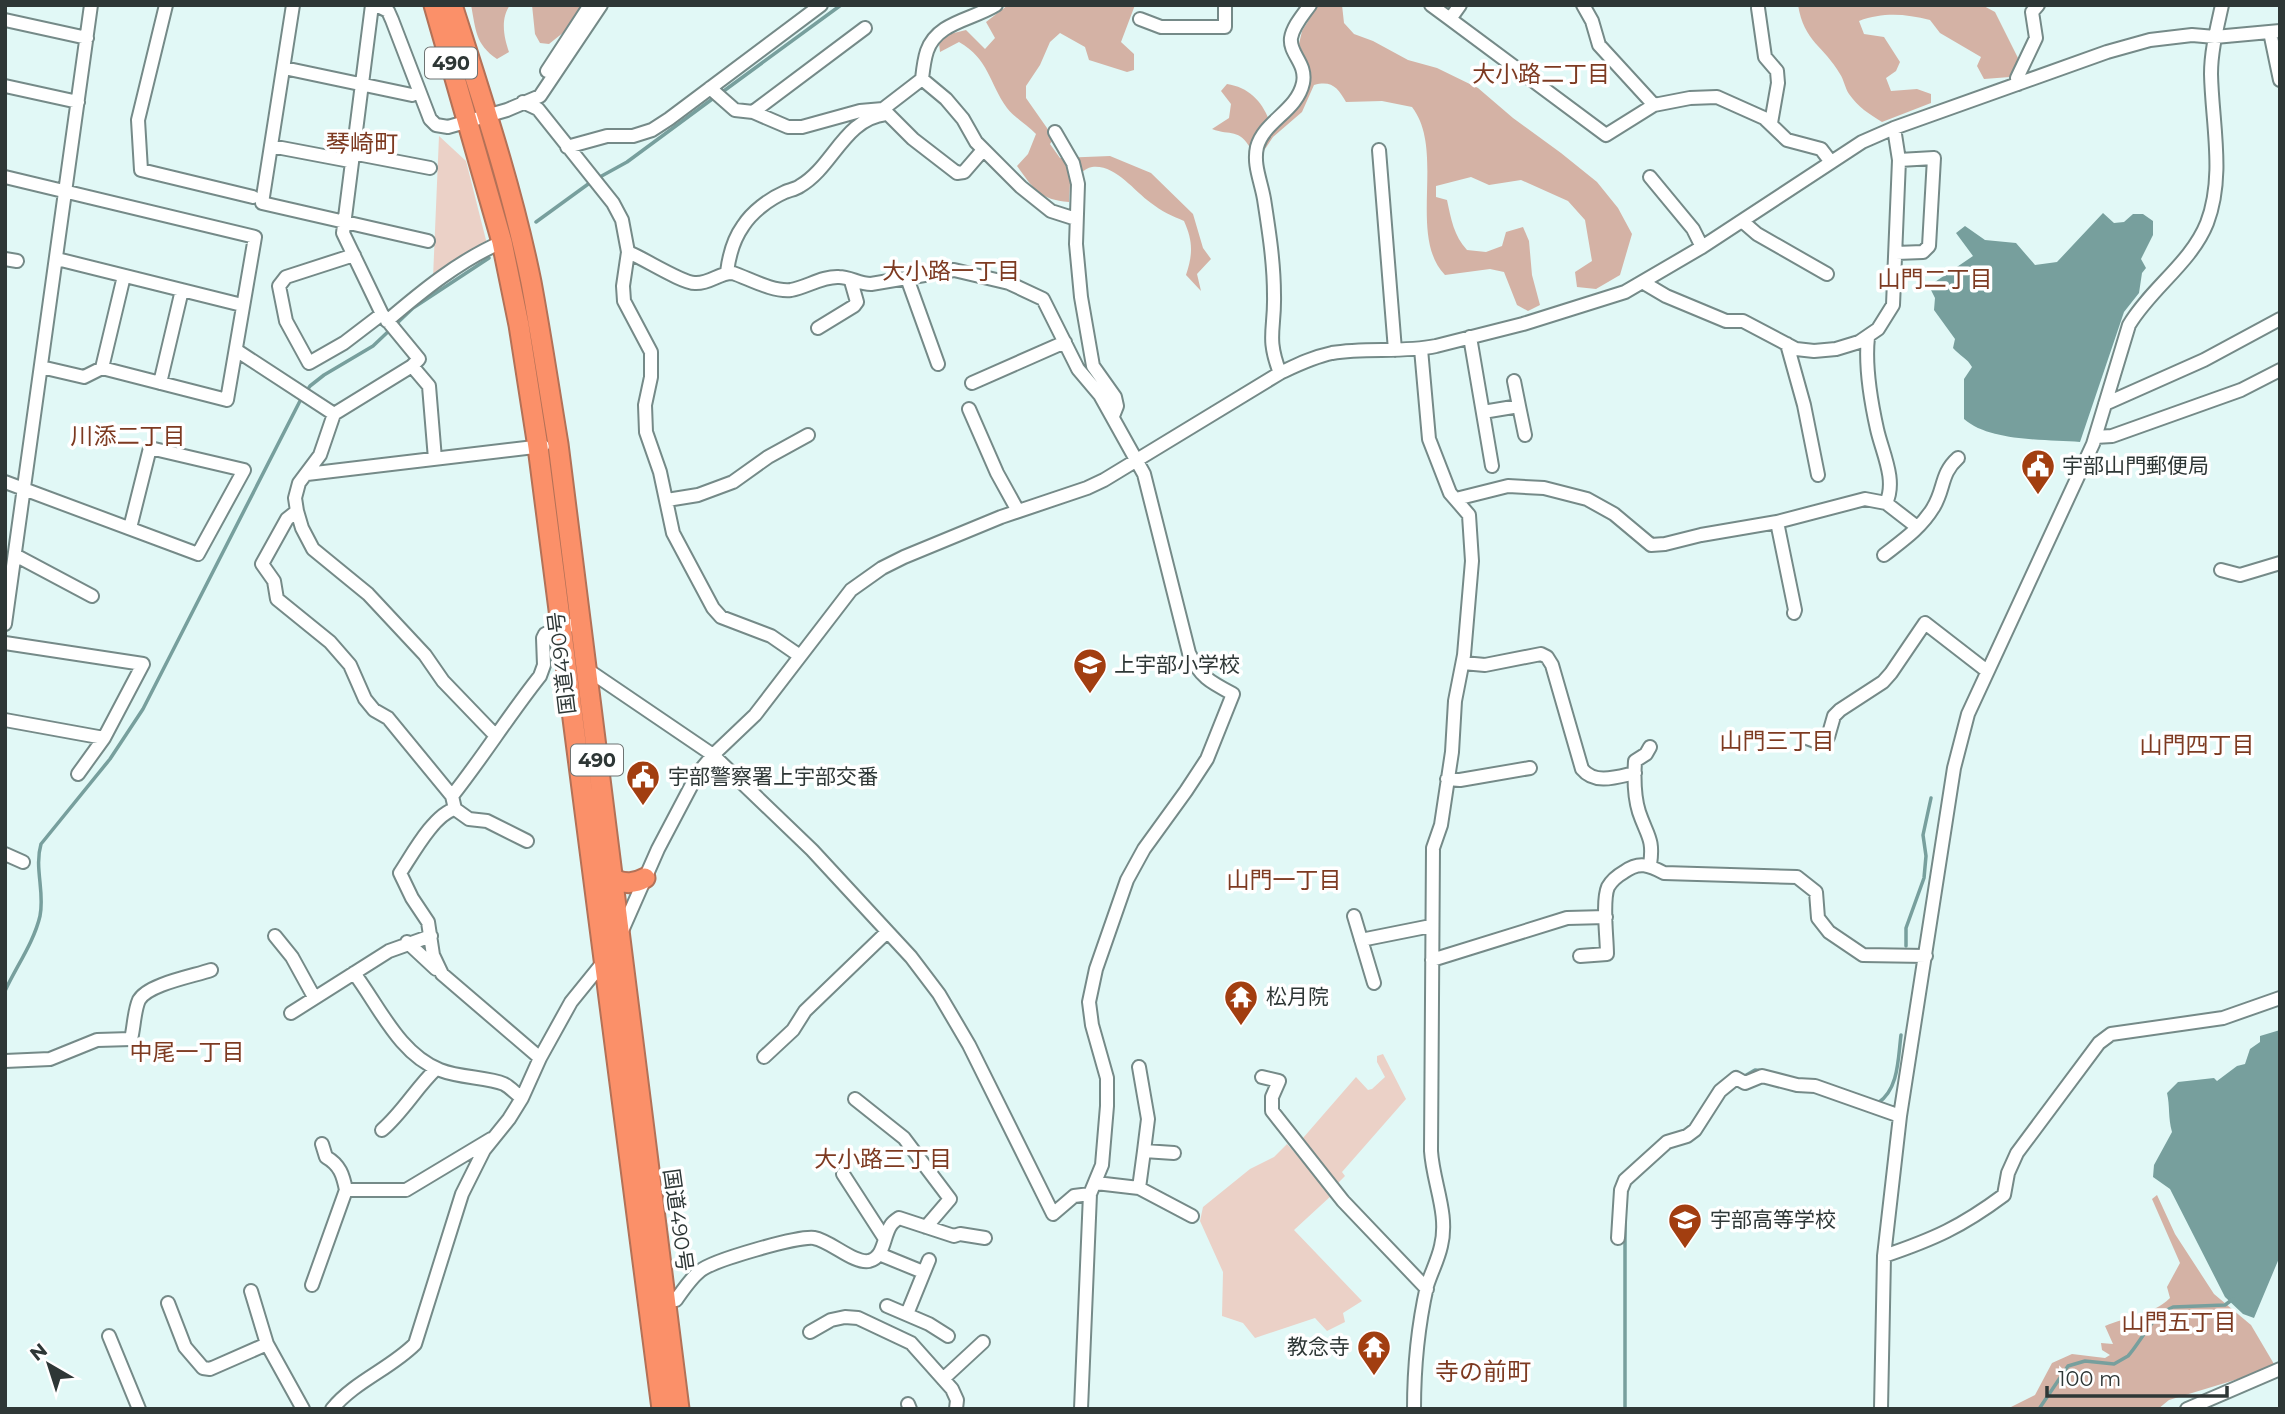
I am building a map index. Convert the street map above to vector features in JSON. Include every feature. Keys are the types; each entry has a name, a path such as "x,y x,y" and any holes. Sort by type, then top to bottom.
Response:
{"highway":[{"name":"国道490号","path":"434,5 478,119 530,280 571,624 604,962 657,1302 679,1409"},
{"name":"国道490号","path":"453,5 519,325 548,446"},
{"name":"国道490号","path":"571,624 585,668 613,879 657,1302 662,1409"},
{"path":"613,879 625,883 645,878"}],"street":[{"path":"6,619 12,549 57,259 91,5"},
{"path":"166,5 138,120 141,170 253,197"},
{"path":"293,5 262,203 428,241"},
{"path":"495,735 443,681 425,655 368,594 313,549 302,528 295,498 299,483 320,455 334,414 419,359 385,318 342,233 374,5 388,11 393,20 430,120 436,125 449,127 540,96 601,5"},
{"path":"523,102 536,90 564,42 590,5"},
{"path":"567,147 607,136 633,135 652,130 821,5"},
{"path":"727,272 733,244 743,226 754,214 782,194 800,187 829,160 845,138 858,126 885,112 922,79 927,51 934,38 948,27 996,5"},
{"path":"1140,19 1161,27 1225,27 1225,5"},
{"path":"1280,373 1270,340 1274,297 1272,257 1255,162 1258,144 1263,135 1290,109 1303,84 1304,70 1291,40 1293,30 1310,5"},
{"path":"1431,5 1606,135 1654,105 1690,97 1717,97 1771,123 1787,140 1821,149 1832,162"},
{"path":"1450,19 1460,5"},
{"path":"1583,5 1592,21 1599,46 1654,105"},
{"path":"2018,84 2017,78 2036,38 2032,12 2038,5"},
{"path":"1881,1409 1884,1256 1900,1116 1954,768 1968,715 1987,671 2081,474 2129,325 2140,307 2199,239 2211,209 2217,169 2211,74 2222,5"},
{"path":"1758,8 1765,57 1777,71 1779,83 1771,123"},
{"path":"5,20 87,38"},
{"path":"753,112 865,28"},
{"path":"332,1409 354,1387 415,1345 462,1194 484,1150 522,1098 540,1058 571,1002 604,962 618,938 658,849 698,773 755,715 838,604 864,580 904,557 1018,511 1087,488 1280,373 1308,360 1331,353 1422,349 1601,301 1644,283 1862,142 1894,128 2107,52 2150,40 2275,31 2280,80"},
{"path":"284,68 412,95"},
{"path":"922,79 946,99 983,150 1021,187 1051,211 1076,219"},
{"path":"5,86 78,102"},
{"path":"710,88 735,110 753,112 788,127 802,127 860,111 885,112 913,139 957,173 964,172 983,150"},
{"path":"523,102 538,109 613,203 622,220 628,252 623,286 624,301 651,352 645,405 646,432 660,472 673,533 713,608 721,617 771,636 800,656"},
{"path":"1644,283 1666,296 1726,321 1743,321 1796,349 1836,349 1868,337 1878,329 1893,305 1899,160 1894,128"},
{"path":"1055,132 1073,163 1079,184 1076,219 1077,269 1090,355 1093,366 1115,397 1117,406 1113,416"},
{"path":"271,146 430,168"},
{"path":"1379,150 1395,350"},
{"path":"1896,253 1923,252 1929,246 1934,158 1899,160"},
{"path":"5,177 255,237 227,400 102,368 84,377 41,367"},
{"path":"1650,177 1693,229 1702,247"},
{"path":"1742,221 1757,234 1827,274"},
{"path":"354,255 286,277 279,286 285,321 309,363 385,318 485,249 502,242"},
{"path":"628,252 691,284 706,283 727,272 788,290 833,278 842,277 871,284 954,270 1009,283 1043,299 1078,369 1100,395 1144,474 1189,653 1197,671 1233,694 1206,759 1144,849 1127,880 1096,970 1089,1002 1092,1025 1107,1079 1107,1105 1102,1165 1093,1189 1081,1409"},
{"path":"57,259 242,305"},
{"path":"102,368 124,276"},
{"path":"908,278 938,364"},
{"path":"818,328 857,302 851,281"},
{"path":"160,383 182,290"},
{"path":"2105,404 2204,360 2280,319"},
{"path":"1470,337 1492,466"},
{"path":"1868,337 1866,352 1877,430 1887,457 1889,496 1886,503"},
{"path":"972,383 1065,342"},
{"path":"1787,344 1804,405 1818,475"},
{"path":"1414,1409 1419,1329 1426,1289 1442,1245 1443,1219 1431,1151 1433,848 1441,825 1452,751 1455,701 1463,663 1472,561 1469,515 1450,493 1429,439 1422,349"},
{"path":"236,350 334,414"},
{"path":"412,366 429,386 436,460"},
{"path":"2095,437 2112,436 2241,390 2280,370"},
{"path":"1514,381 1525,435"},
{"path":"1483,412 1519,406"},
{"path":"969,409 997,473 1018,511"},
{"path":"667,500 698,495 733,482 768,457 808,435"},
{"path":"307,474 548,446"},
{"path":"5,482 198,554 244,470 150,449 130,528"},
{"path":"1884,555 1908,537 1934,506 1948,467 1958,458"},
{"path":"1456,499 1508,486 1544,488 1587,499 1614,514 1651,545 1777,522 1865,499 1886,503 1917,527"},
{"path":"298,511 287,519 262,564 274,581 277,599 330,642 350,665 365,699 374,710 388,718 469,820 487,821 527,841"},
{"path":"1777,522 1794,613"},
{"path":"12,549 92,596"},
{"path":"2221,570 2240,575 2280,563"},
{"path":"1804,737 1819,743 1828,737 1834,716 1883,682 1925,623 1987,671"},
{"path":"442,974 433,955 428,922 400,873 427,833 447,811 495,735 543,671 545,634 571,624"},
{"path":"5,643 143,664 104,737 78,774"},
{"path":"1463,663 1485,665 1541,654 1548,657 1582,769 1587,775 1602,779 1635,772"},
{"path":"585,668 713,755 812,850 932,984 992,1091 1053,1214 1074,1196 1093,1189 1139,1188 1192,1216"},
{"path":"5,720 104,737"},
{"path":"1650,747 1646,754 1635,761 1638,809 1653,846 1650,865"},
{"path":"1447,779 1460,780 1530,768"},
{"path":"5,854 23,862"},
{"path":"1580,956 1607,954 1606,890 1614,879 1631,867 1650,865 1664,873 1797,877 1816,892 1818,919 1846,945 1863,955 1926,956"},
{"path":"1354,916 1374,983"},
{"path":"1432,960 1567,918 1606,916"},
{"path":"1361,940 1432,926"},
{"path":"764,1057 793,1030 805,1011 887,932"},
{"path":"275,936 292,957 314,997"},
{"path":"291,1013 389,951 431,936"},
{"path":"407,943 540,1058"},
{"path":"5,1061 50,1059 97,1040 131,1039 139,1001 145,993 211,970"},
{"path":"354,973 401,1039 418,1057 436,1069 453,1075 505,1084 522,1098"},
{"path":"1884,1256 1932,1240 1970,1220 2004,1195 2008,1173 2017,1153 2099,1043 2111,1034 2223,1018 2280,998"},
{"path":"1139,1068 1148,1119 1139,1188"},
{"path":"382,1130 436,1069"},
{"path":"1618,1238 1621,1190 1625,1180 1667,1142 1687,1136 1695,1130 1720,1091 1738,1080 1745,1083 1762,1076 1797,1085 1815,1086 1900,1116"},
{"path":"1262,1077 1279,1081 1272,1097 1272,1111 1343,1201 1426,1289"},
{"path":"855,1099 904,1138 950,1199 926,1227"},
{"path":"346,1189 405,1190 494,1137"},
{"path":"312,1285 346,1189 343,1174 333,1161 326,1157 322,1144"},
{"path":"1144,1151 1174,1153"},
{"path":"843,1174 885,1239"},
{"path":"657,1302 676,1300 700,1271 713,1262 776,1245 813,1238 857,1259 868,1261 879,1254 891,1225 899,1218 954,1236 960,1234 985,1238"},
{"path":"879,1254 926,1266 907,1314"},
{"path":"251,1291 267,1344 303,1409"},
{"path":"168,1303 185,1347 203,1368 210,1369 267,1344"},
{"path":"887,1306 929,1324 948,1336"},
{"path":"810,1332 820,1324 845,1317 858,1318 915,1346 957,1396 956,1409"},
{"path":"915,1346 929,1324"},
{"path":"109,1336 139,1409"},
{"path":"943,1379 983,1342"},
{"path":"2187,1409 2280,1369"}],"shaded area":[{"path":"471,5 510,5 504,22 504,35 509,52 497,59 484,48 478,36"},
{"path":"532,5 583,5 569,28 549,44 540,43 535,34"},
{"path":"1008,5 1135,5 1121,42 1134,54 1134,70 1127,72 1089,60 1085,47 1060,33 1050,42 1040,65 1026,86 1026,98 1054,138 1050,144 1060,158 1110,156 1151,173 1193,214 1203,248 1211,259 1197,274 1201,291 1186,275 1191,248 1184,221 1144,198 1116,174 1100,167 1086,169 1070,183 1069,202 1051,199 1038,192 1017,166 1028,154 1036,134 1007,108 983,64 969,49 959,42 940,52 939,43 950,34 966,30 985,49 995,38 986,22"},
{"path":"1318,5 1342,5 1344,23 1354,34 1408,60 1437,68 1478,88 1597,182 1618,208 1632,234 1620,275 1596,289 1577,287 1575,272 1592,261 1585,220 1568,201 1521,180 1489,185 1471,177 1436,186 1436,197 1447,200 1456,233 1467,250 1486,252 1502,246 1506,232 1523,227 1529,241 1532,275 1540,305 1528,311 1517,305 1504,272 1490,269 1445,275 1434,258 1429,238 1426,146 1422,125 1412,107 1382,101 1346,102 1334,86 1320,84 1314,85 1302,112 1273,137 1263,152 1251,149 1238,135 1212,129 1229,118 1231,104 1221,91 1227,84 1241,88 1253,96 1269,120 1309,82 1307,64 1299,44 1302,31"},
{"path":"1798,5 1982,5 1995,12 2018,58 2010,77 1984,79 1977,66 1981,57 1940,33 1930,20 1895,15 1859,21 1864,34 1884,37 1900,62 1896,71 1886,78 1891,91 1917,89 1931,94 1931,103 1882,122 1868,113 1849,94 1834,65 1810,36"},
{"path":"439,136 466,161 487,244 433,278"},
{"path":"1383,1054 1406,1099 1342,1172 1345,1176 1336,1185 1303,1138 1356,1077 1368,1090 1385,1077 1377,1062 1377,1056"},
{"path":"1287,1144 1332,1195 1294,1230 1362,1301 1343,1313 1345,1322 1327,1331 1315,1318 1255,1338 1243,1323 1222,1316 1223,1272 1200,1221 1203,1207 1250,1169 1274,1157"},
{"path":"2157,1195 2175,1234 2214,1294 2251,1325 2274,1364 2238,1379 2169,1400 2158,1409 2007,1409 2035,1395 2052,1363 2072,1354 2105,1358 2110,1355 2102,1350 2101,1343 2113,1344 2105,1326 2147,1312 2170,1298 2167,1287 2180,1263 2152,1199"}],"water":[{"path":"2103,213 2114,223 2124,222 2133,214 2143,214 2153,221 2153,235 2141,259 2146,268 2142,273 2139,293 2124,312 2080,442 2003,436 1988,432 1964,419 1964,379 1972,367 1953,348 1955,339 1934,310 1935,298 1929,286 1973,256 1956,233 1965,226 1985,240 2016,243 2035,265 2057,262"},
{"path":"2280,1030 2280,1256 2254,1318 2243,1314 2225,1297 2170,1189 2153,1177 2154,1165 2172,1132 2167,1093 2178,1082 2214,1078 2217,1081 2237,1066 2245,1064 2250,1049 2260,1042 2260,1036"}],"waterway":[{"path":"721,93 841,5"},
{"path":"598,178 627,162 715,97"},
{"path":"536,222 591,182"},
{"path":"5,991 29,945 40,916 41,844 110,759 143,709 301,399 310,386 373,346 413,308 489,258"},
{"path":"1906,946 1906,928 1924,878 1926,856 1923,835 1931,798"},
{"path":"1878,1103 1885,1097 1894,1081 1901,1035"},
{"path":"1743,1077 1755,1070 1764,1071"},
{"path":"1625,1219 1625,1409"},
{"path":"2039,1409 2068,1366 2085,1361 2114,1364 2128,1356 2153,1322 2165,1311 2173,1307 2225,1305 2233,1299"}],"place":[{"name":"宇部山門郵便局","path":"2038,496"},
{"name":"上宇部小学校","path":"1090,695"},
{"name":"宇部警察署上宇部交番","path":"643,807"},
{"name":"松月院","path":"1241,1027"},
{"name":"宇部高等学校","path":"1685,1250"},
{"name":"教念寺","path":"1374,1377"}],"district":[{"name":"大小路二丁目","path":"1541,74"},
{"name":"琴崎町","path":"362,144"},
{"name":"大小路一丁目","path":"951,271"},
{"name":"山門二丁目","path":"1935,279"},
{"name":"川添二丁目","path":"128,436"},
{"name":"山門三丁目","path":"1777,741"},
{"name":"山門四丁目","path":"2197,745"},
{"name":"山門一丁目","path":"1284,880"},
{"name":"中尾一丁目","path":"187,1052"},
{"name":"大小路三丁目","path":"883,1159"},
{"name":"山門五丁目","path":"2179,1322"},
{"name":"寺の前町","path":"1483,1372"}]}
